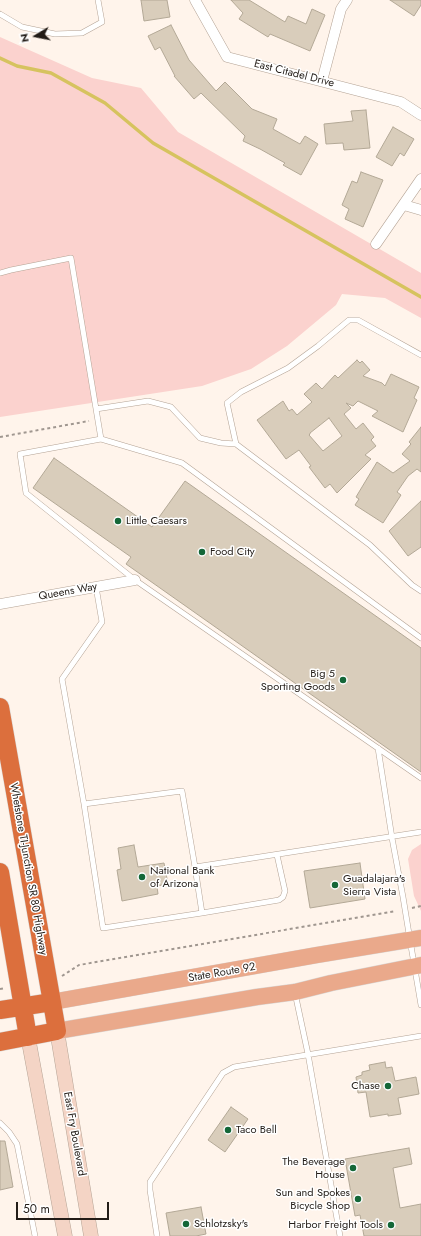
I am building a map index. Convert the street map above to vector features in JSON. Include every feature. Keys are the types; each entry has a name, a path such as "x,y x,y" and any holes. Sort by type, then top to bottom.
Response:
{"highway":[{"name":"Whetstone TI-Junction SR 80 Highway","path":"0,707 57,1031"},
{"path":"0,872 28,1037"},
{"name":"State Route 92","path":"0,1010 52,1002"},
{"path":"0,1042 57,1031"}],"main road":[{"name":"State Route 92","path":"52,1002 415,939"},
{"path":"57,1031 257,997 295,992 331,983 417,966"},
{"name":"East Fry Boulevard","path":"57,1031 91,1236"},
{"path":"28,1037 65,1236"}],"street":[{"name":"East Citadel Drive","path":"195,0 227,57 401,102 421,115"},
{"path":"322,81 341,8 347,0"},
{"path":"376,244 421,179"},
{"path":"404,204 421,210"},
{"name":"Queens Way","path":"0,604 135,580"}],"lane":[{"path":"0,14 22,27 55,34 82,33 102,22 98,0"},
{"path":"0,274 10,270 70,258 101,439"},
{"path":"236,444 227,402 241,392 288,368 318,346 349,320 358,320 421,355"},
{"path":"96,409 148,401 171,407 200,438 221,443 236,444 370,545 412,585 421,591"},
{"path":"421,638 182,463 101,439 20,454 26,493 135,580 421,778"},
{"path":"96,586 102,622 62,679 84,804 103,928 279,900 285,891 277,855"},
{"path":"378,748 405,909 415,939 421,1005"},
{"path":"84,804 182,791 202,913"},
{"path":"195,868 392,838 421,832"},
{"path":"295,992 308,1054 340,1236"},
{"path":"157,1236 150,1182 223,1073 234,1067 421,1036"},
{"path":"0,1123 9,1132 17,1144 35,1236"}],"path":[{"path":"0,437 97,420"},
{"path":"79,966 421,906"}],"shaded area":[{"path":"0,37 92,78 141,88 178,132 421,273 421,318 385,298 342,294 336,305 287,346 251,369 202,386 0,417"},
{"path":"421,844 421,911 414,896 408,859 412,850"}],"building":[{"path":"141,0 167,0 170,17 144,21"},
{"path":"231,0 249,0 285,22 288,16 306,24 312,9 325,15 310,51 270,34 268,37 239,19 243,13"},
{"path":"390,0 421,0 421,5 414,16"},
{"path":"171,25 189,60 216,91 225,82 252,109 277,119 273,129 300,144 305,136 318,144 301,175 283,165 285,163 243,141 245,136 201,93 194,99 174,76 160,47 155,50 148,36"},
{"path":"366,110 370,148 344,150 343,143 326,144 324,124 353,121 351,111"},
{"path":"393,127 414,139 404,156 400,153 392,166 376,157"},
{"path":"361,172 383,180 363,227 345,219 349,209 342,205 352,181 357,183"},
{"path":"357,360 360,363 362,361 370,370 363,376 382,383 385,386 391,374 419,387 414,398 417,400 403,432 372,416 378,411 358,401 353,406 346,403 351,408 344,414 356,429 363,423 374,437 371,440 376,446 365,455 371,459 337,493 330,484 325,488 309,467 311,466 299,450 286,459 257,420 283,401 289,411 292,409 297,415 312,402 304,394 316,383 322,389 335,375 338,378","holes":["329,418 342,436 323,451 309,435"]},
{"path":"421,427 421,472 417,469 408,476 397,492 401,495 383,523 355,505 359,499 356,497 377,462 393,473 410,461 402,454 411,444 409,442"},
{"path":"54,458 152,527 185,481 421,648 421,772 126,564 131,557 33,488"},
{"path":"421,501 421,547 408,556 389,531"},
{"name":"National Bank of Arizona","path":"134,845 138,867 164,863 168,884 157,886 158,894 122,901 117,870 121,869 118,848"},
{"name":"Guadalajara's Sierra Vista","path":"360,863 365,899 310,908 304,871"},
{"name":"Chase","path":"385,1062 386,1068 392,1067 395,1081 416,1077 419,1094 398,1098 401,1114 388,1116 388,1114 370,1117 366,1092 358,1093 356,1077 362,1075 362,1072 370,1070 369,1065"},
{"name":"Taco Bell","path":"231,1107 248,1119 225,1152 208,1140"},
{"path":"0,1141 5,1141 13,1187 0,1190"},
{"path":"409,1148 412,1164 393,1168 400,1208 421,1204 421,1236 364,1236 360,1215 355,1216 345,1159"},
{"name":"Schlotzsky's","path":"201,1207 206,1234 196,1236 170,1236 166,1213"}],"waterway":[{"path":"0,58 17,66 51,73 105,103 153,143 421,297"}],"place":[{"name":"Little Caesars","path":"118,521"},
{"name":"Food City","path":"202,552"},
{"name":"Big 5 Sporting Goods","path":"343,680"},
{"name":"National Bank of Arizona","path":"142,877"},
{"name":"Guadalajara's Sierra Vista","path":"335,885"},
{"name":"Chase","path":"388,1086"},
{"name":"Taco Bell","path":"228,1130"},
{"name":"The Beverage House","path":"353,1168"},
{"name":"Sun and Spokes Bicycle Shop","path":"358,1199"},
{"name":"Schlotzsky's","path":"186,1224"},
{"name":"Harbor Freight Tools","path":"391,1225"}]}
